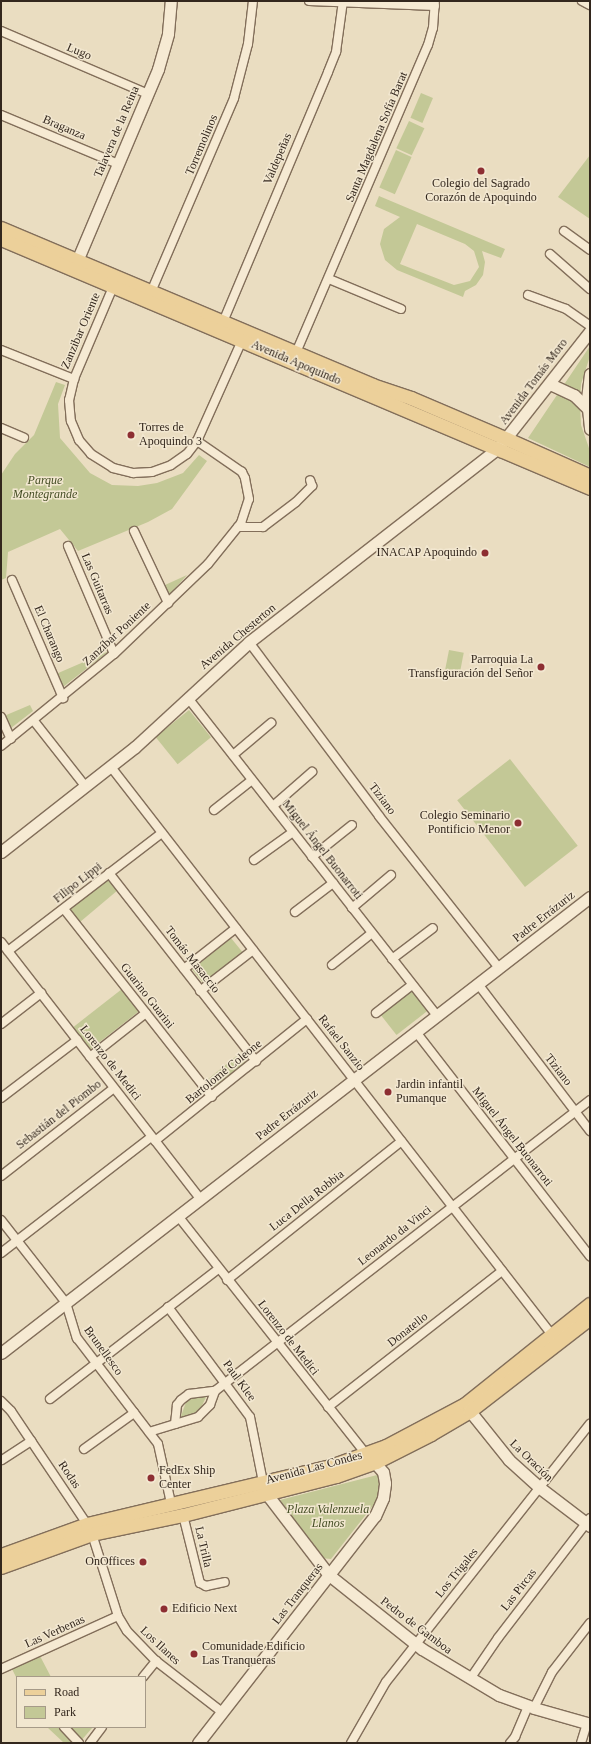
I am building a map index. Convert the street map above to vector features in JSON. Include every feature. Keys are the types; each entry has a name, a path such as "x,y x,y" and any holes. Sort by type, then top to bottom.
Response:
{"main road":[{"name":"Talavera de la Reina","path":"76,266 148,94 164,50 171,1"},
{"name":"Avenida Apoquindo","path":"1,228 76,266 113,287 240,340 291,356 508,438 590,476"},
{"name":"Avenida Apoquindo","path":"1,240 151,292 252,334 291,356 590,488"},
{"name":"Avenida Tomás Moro","path":"498,448 508,438 590,331"},
{"path":"590,374 587,408 590,429"},
{"path":"550,384 574,396 587,408"},
{"name":"Avenida Chesterton","path":"1,852 111,767 249,642 498,448"},
{"name":"Padre Errázuriz","path":"1,1353 590,898"},
{"name":"Avenida Las Condes","path":"467,1407 590,1304"},
{"name":"Avenida Las Condes","path":"1,1555 171,1503 336,1476 371,1458 431,1434 590,1318"},
{"name":"La Oración","path":"467,1407 509,1460 540,1488 589,1522"},
{"name":"Las Tranqueras","path":"198,1743 371,1523 383,1498 383,1472 371,1458"},
{"name":"Avenida Las Condes","path":"1,1566 89,1529 183,1515 264,1487"},
{"name":"Pedro de Gamboa","path":"264,1487 329,1575 415,1644 470,1679 499,1695 531,1707 589,1723"}],"street":[{"name":"Torremolinos","path":"151,292 234,98 248,44 253,1"},
{"path":"309,1 435,3"},
{"path":"582,1 590,5"},
{"name":"Valdepeñas","path":"222,322 336,52 343,2"},
{"name":"Santa Magdalena Sofía Barat","path":"291,356 329,279 428,45 435,3"},
{"name":"Lugo","path":"1,31 148,94"},
{"name":"Braganza","path":"1,115 118,164"},
{"path":"564,231 590,250"},
{"path":"550,254 590,289"},
{"path":"329,279 401,309"},
{"name":"Zanzibar Oriente","path":"1,350 74,379 113,287"},
{"path":"528,295 566,309 590,326"},
{"path":"74,379 70,410 75,431 85,447 105,465 123,471 152,472 179,460 197,441 240,340 252,334"},
{"path":"1,428 24,438"},
{"name":"Zanzíbar Poniente","path":"1,746 63,698 114,654 208,564 238,527 249,506 249,492 245,478 242,472 197,441"},
{"path":"238,527 263,527 296,502 312,486 310,480"},
{"path":"134,531 168,603"},
{"name":"Las Guitarras","path":"68,546 114,654"},
{"name":"El Charango","path":"12,580 63,698"},
{"name":"Tiziano","path":"249,642 380,816 499,968"},
{"name":"Miguel Ángel Buonarroti","path":"188,698 436,1016"},
{"path":"1,717 10,739"},
{"path":"34,721 86,787"},
{"path":"233,756 271,723"},
{"name":"Rafael Sanzio","path":"111,767 552,1335"},
{"path":"273,806 312,772"},
{"path":"214,810 252,780"},
{"path":"312,857 352,825"},
{"path":"254,860 293,832"},
{"name":"Filipo Lippi","path":"4,947 64,909 162,833"},
{"name":"Tomás Masaccio","path":"109,873 256,1062"},
{"path":"352,908 391,875"},
{"path":"295,912 333,884"},
{"name":"Guarino Guarini","path":"64,909 212,1097"},
{"path":"184,969 236,928"},
{"path":"392,959 433,928"},
{"path":"332,964 372,933"},
{"name":"Lorenzo de Medici","path":"4,947 200,1199"},
{"path":"200,991 253,950"},
{"name":"Tiziano","path":"478,984 590,1131"},
{"path":"376,1013 412,985"},
{"path":"1,1024 41,993"},
{"path":"90,1057 146,1013"},
{"name":"Bartolomé Coleone","path":"1,1254 153,1139 212,1097 307,1019"},
{"name":"Miguel Ángel Buonarroti","path":"416,1032 590,1256"},
{"path":"1,1098 77,1040"},
{"name":"Sebastián del Piombo","path":"1,1176 114,1088"},
{"name":"Leonardo da Vinci","path":"149,1432 198,1417 210,1405 215,1392 227,1382 590,1100"},
{"name":"Luca Della Robbia","path":"227,1280 402,1141"},
{"name":"Lorenzo de Medici","path":"178,1216 328,1408 371,1458"},
{"name":"Brunellesco","path":"1,1220 66,1303 73,1332 158,1444 171,1503"},
{"path":"50,1399 218,1269"},
{"name":"Donatello","path":"328,1408 502,1271"},
{"name":"Paul Klee","path":"168,1307 227,1382 250,1417 264,1487"},
{"path":"175,1424 177,1405 181,1400 189,1394 215,1392"},
{"name":"Rodas","path":"1,1401 11,1411 32,1441 89,1529"},
{"path":"84,1449 134,1413"},
{"name":"Los Trigales","path":"351,1743 386,1682 590,1424"},
{"path":"2,1460 32,1441"},
{"name":"La Trilla","path":"183,1515 200,1583 206,1586 225,1582"},
{"name":"Las Pircas","path":"470,1679 498,1638 589,1522"},
{"name":"Los Ilanes","path":"89,1529 118,1616 134,1640 156,1661 222,1712"},
{"name":"Las Verbenas","path":"1,1669 118,1616"},
{"path":"510,1743 515,1737 552,1672 590,1623"},
{"path":"144,1676 156,1661"},
{"path":"581,1743 589,1723"},
{"path":"65,1728 78,1743"},
{"path":"90,1743 101,1728"}],"green space":[{"path":"421,93 433,98 422,123 410,118"},
{"path":"409,121 424,128 412,155 396,148"},
{"path":"396,150 412,157 395,194 379,187"},
{"path":"590,155 590,219 558,197"},
{"path":"379,196 505,249 501,258 482,251 485,262 483,275 476,285 465,291 463,297 397,270 385,260 380,244 384,229 400,217 375,206","holes":["417,224 465,244 474,251 479,267 470,281 454,285 400,264"]},
{"path":"590,346 590,356 581,384 580,405 581,425 590,451 590,467 528,438"},
{"name":"Parque Montegrande","path":"56,382 65,385 58,404 60,438 90,473 112,485 138,486 157,483 183,473 199,455 207,461 172,509 148,522 78,551 60,529 8,552 6,578 1,580 1,475 15,454 34,435"},
{"path":"187,575 169,595 165,585"},
{"path":"449,650 464,653 459,677 444,675"},
{"path":"109,651 63,687 56,674"},
{"path":"30,705 33,711 11,728 4,716"},
{"path":"189,710 211,737 178,764 156,737"},
{"name":"Colegio Seminario Pontificio Menor","path":"510,759 578,846 525,887 457,800"},
{"path":"108,877 118,890 80,922 68,907"},
{"path":"231,938 243,953 204,984 192,969"},
{"path":"122,989 139,1011 90,1049 73,1027"},
{"path":"410,989 427,1011 397,1035 379,1013"},
{"path":"239,1054 248,1065 217,1090 208,1079"},
{"path":"207,1395 198,1414 180,1419 186,1402 194,1396"},
{"name":"Plaza Valenzuela Llanos","path":"377,1475 382,1485 379,1498 331,1559 321,1558 280,1500"},
{"path":"40,1656 50,1676 16,1677 12,1669"},
{"path":"48,1728 92,1728 79,1743 64,1743"}],"place":[{"name":"Colegio del Sagrado Corazón de Apoquindo","path":"481,171"},
{"name":"Torres de Apoquindo 3","path":"131,435"},
{"name":"INACAP Apoquindo","path":"485,553"},
{"name":"Parroquia La Transfiguración del Señor","path":"541,667"},
{"name":"Colegio Seminario Pontificio Menor","path":"518,823"},
{"name":"Jardin infantil Pumanque","path":"388,1092"},
{"name":"FedEx Ship Center","path":"151,1478"},
{"name":"OnOffices","path":"143,1562"},
{"name":"Edificio Next","path":"164,1609"},
{"name":"Comunidade Edificio Las Tranqueras","path":"194,1654"}]}
